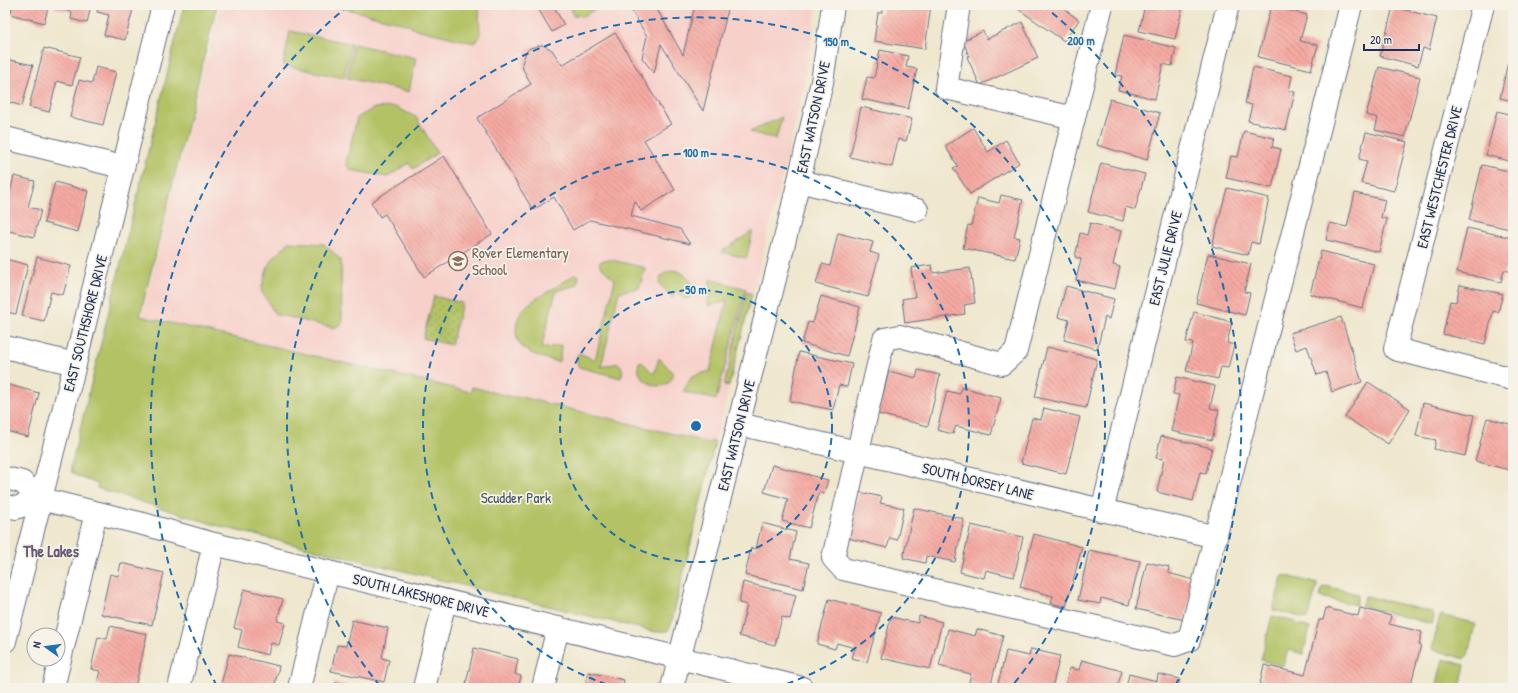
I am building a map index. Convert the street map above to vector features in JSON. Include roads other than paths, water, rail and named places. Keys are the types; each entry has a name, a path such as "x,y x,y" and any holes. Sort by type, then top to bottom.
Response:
{"street":[{"name":"EAST SOUTHSHORE DRIVE","path":"6,631 75,364 122,167 163,5"},
{"name":"EAST WATSON DRIVE","path":"672,688 799,181 822,82 833,5"},
{"path":"959,5 946,88 1074,118"},
{"path":"1102,5 1016,351 1002,364 900,336 884,338 833,558 843,570 1175,645 1189,640 1351,5"},
{"name":"EAST JULIE DRIVE","path":"1102,511 1228,5"},
{"name":"EAST WESTCHESTER DRIVE","path":"1483,5 1395,349 1513,379"},
{"path":"5,138 122,167"},
{"name":"EAST WATSON DRIVE","path":"799,181 918,210"},
{"path":"5,347 75,364"},
{"name":"SOUTH DORSEY LANE","path":"739,424 1216,537"},
{"name":"SOUTH LAKESHORE DRIVE","path":"5,478 22,482 41,499 147,525 214,544 802,688"},
{"path":"5,506 16,508 41,499"},
{"path":"54,688 96,513"},
{"path":"179,688 214,544"},
{"path":"299,688 328,572"},
{"path":"424,688 445,601"},
{"path":"543,688 558,628"}],"place":[{"name":"Rover Elementary School","path":"458,261"}],"district":[{"name":"The Lakes","path":"51,551"}],"park label":[{"name":"Scudder Park","path":"516,497"}]}
